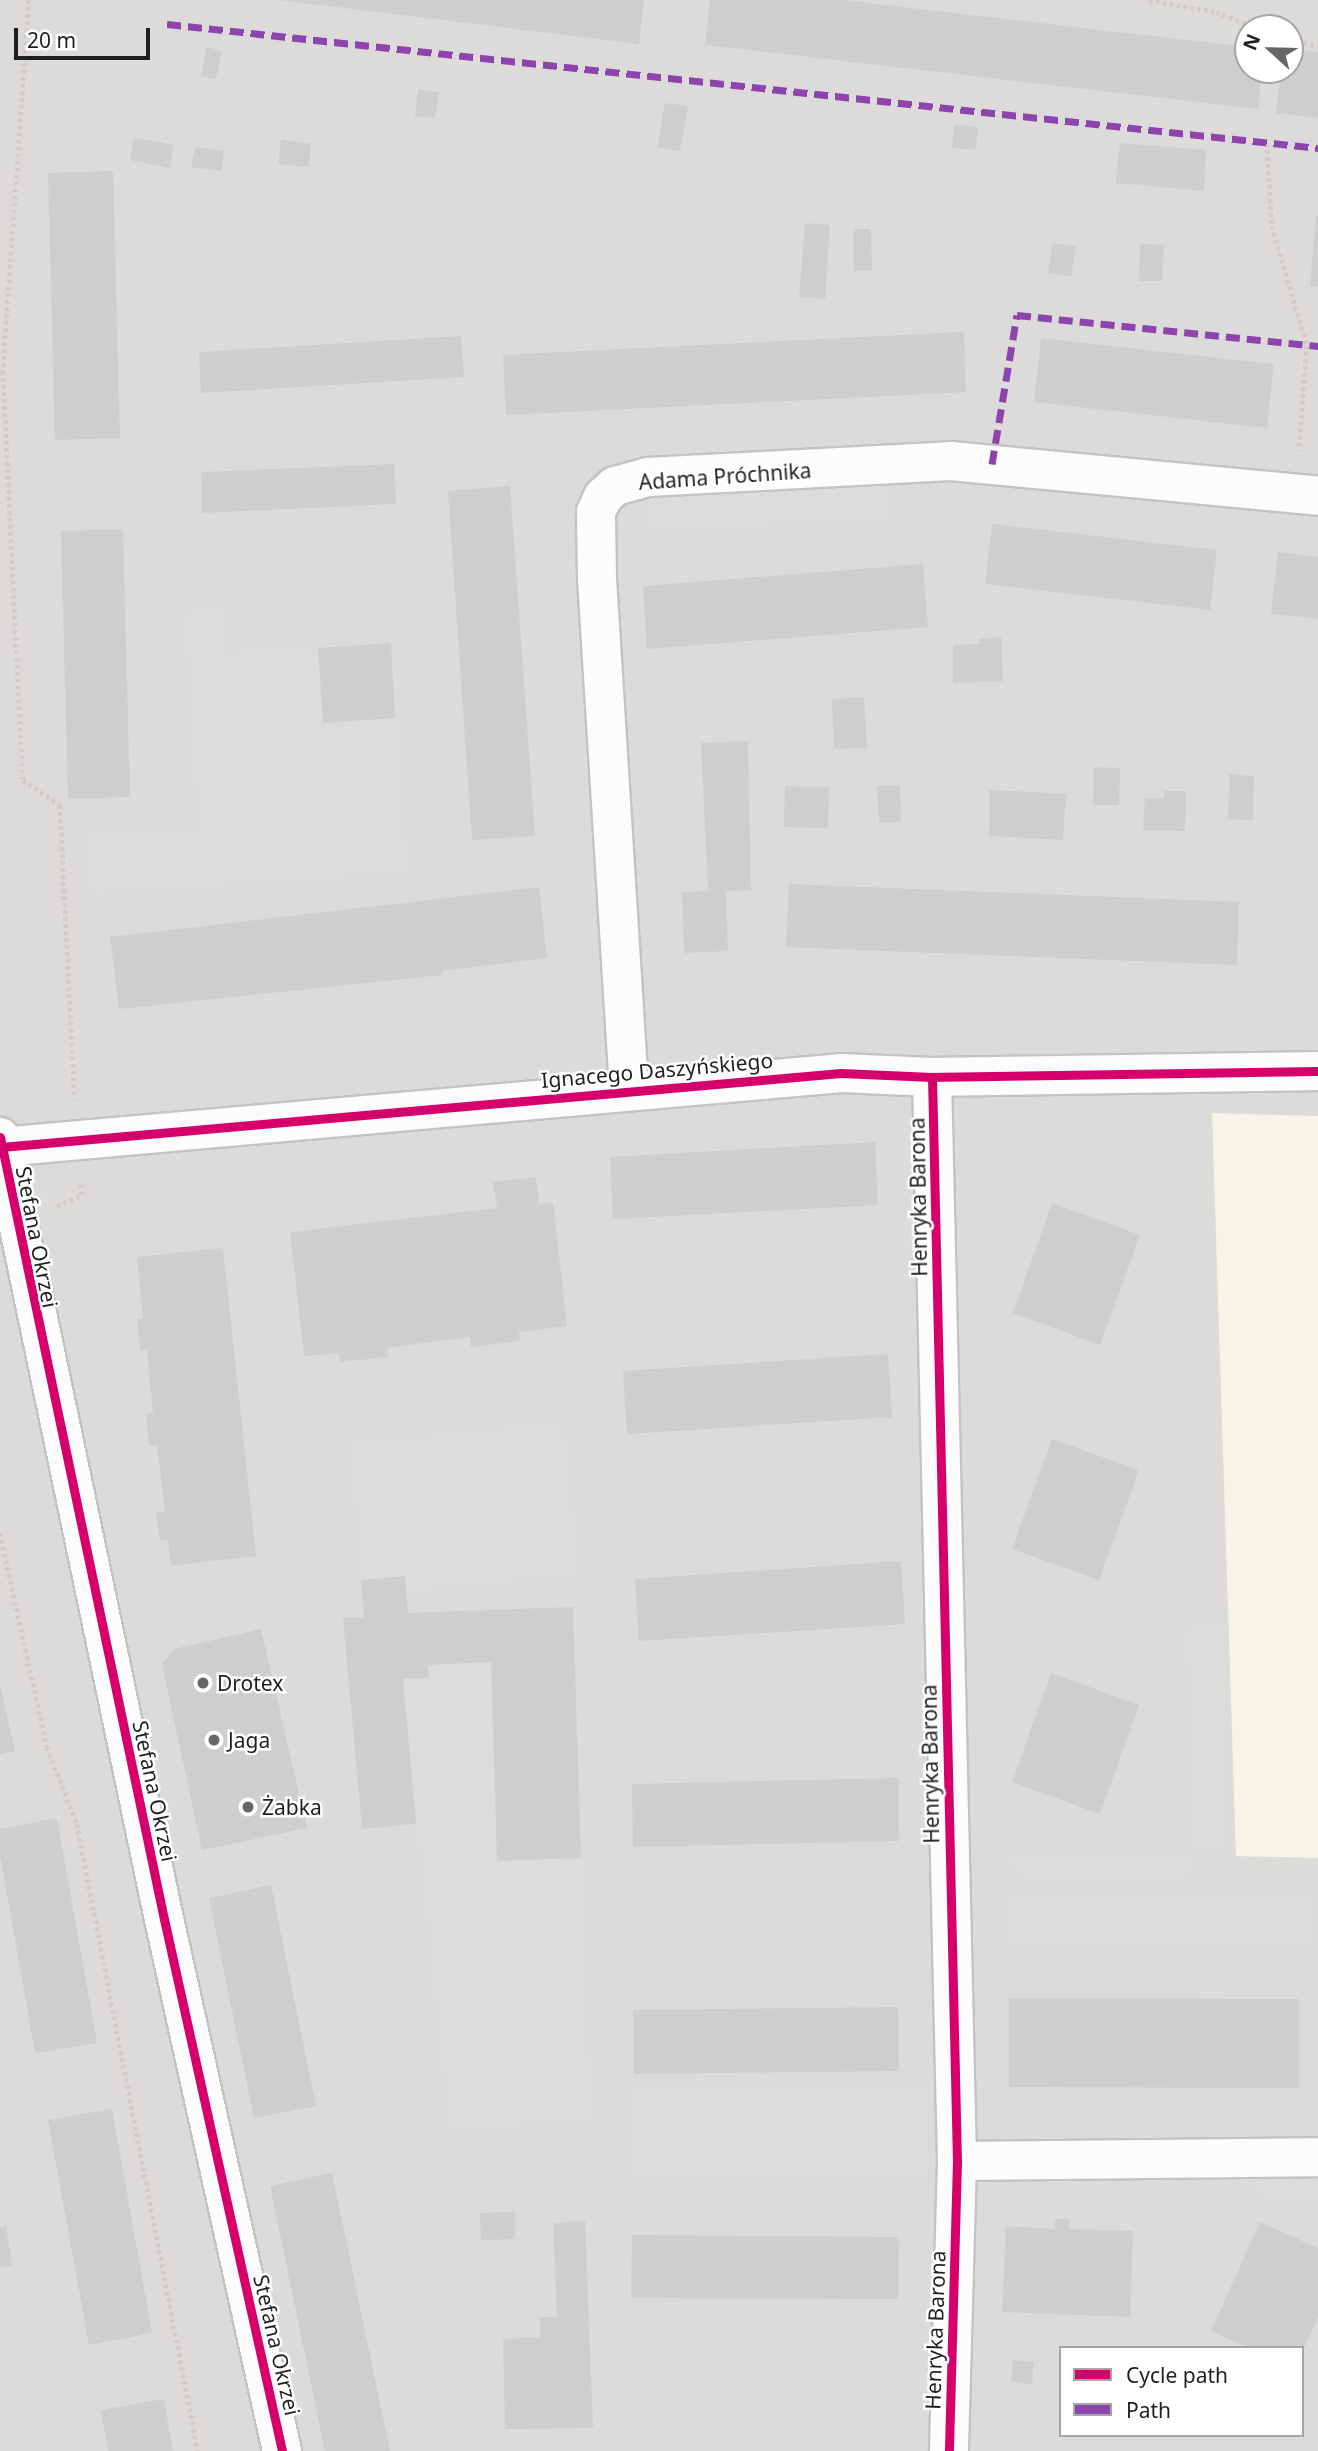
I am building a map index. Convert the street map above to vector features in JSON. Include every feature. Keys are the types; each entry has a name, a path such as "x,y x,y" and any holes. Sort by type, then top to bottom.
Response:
{"street":[{"name":"Adama Próchnika","path":"629,1089 597,579 596,512 603,497 615,486 648,477 951,461 1307,495"},
{"name":"Ignacego Daszyńskiego","path":"1,1142 77,1140 629,1089 841,1073 932,1077 1318,1072"},
{"name":"Henryka Barona","path":"932,1077 957,2161 949,2451"},
{"name":"Stefana Okrzei","path":"1,1142 282,2451"},
{"path":"957,2161 1318,2157"}],"path":[{"path":"16,1221 82,1195 60,805 23,780 3,371 29,0"},
{"path":"1149,0 1216,12 1234,19"},
{"path":"1267,143 1272,226 1307,345 1307,495"},
{"path":"0,1533 47,1747 77,1824 198,2451"}],"shaded area":[{"path":"0,0 1318,0 1318,2451 0,2451"},
{"path":"883,467 885,517 650,527 648,477"},
{"path":"221,612 224,655 318,648 324,723 395,718 404,870 92,891 88,837 201,830 187,614"},
{"path":"1212,1113 1318,1116 1318,1858 1236,1856"},
{"path":"561,1424 576,1571 406,1589 405,1576 366,1580 352,1446"},
{"path":"1220,1626 1224,1844 1193,1844 1189,1627"},
{"path":"491,1662 497,1860 581,1858 588,2118 452,2127 403,1679 428,1678 428,1665"},
{"path":"1003,1857 1195,1857 1183,1876 1027,1875"},
{"path":"1311,1895 1311,1939 1011,1942 1010,1898"},
{"path":"928,2090 928,2172 636,2174 636,2091"},
{"path":"1259,2157 1318,2157 1318,2195 1259,2195"}],"building":[{"path":"279,0 644,0 639,44"},
{"path":"710,0 842,0 1234,45 1234,84 1261,84 1258,109 705,45"},
{"path":"207,47 222,51 216,79 201,76"},
{"path":"1304,50 1318,52 1318,118 1276,113 1279,84 1304,84"},
{"path":"418,89 439,92 435,118 415,116"},
{"path":"665,103 688,106 680,151 657,148"},
{"path":"954,125 978,127 976,150 952,148"},
{"path":"134,138 174,145 170,168 130,160"},
{"path":"281,140 311,143 309,167 278,164"},
{"path":"1120,143 1206,150 1204,191 1116,183"},
{"path":"195,147 224,151 221,171 191,167"},
{"path":"113,171 120,438 55,440 48,173"},
{"path":"1318,216 1318,287 1310,286"},
{"path":"805,223 830,225 825,299 799,297"},
{"path":"853,229 871,229 872,270 854,271"},
{"path":"1053,243 1076,247 1071,276 1048,273"},
{"path":"1140,244 1164,245 1162,281 1139,281"},
{"path":"964,332 966,392 506,415 503,355"},
{"path":"461,336 464,377 201,393 199,352"},
{"path":"1041,338 1274,364 1267,428 1034,402"},
{"path":"394,464 396,504 202,513 201,472"},
{"path":"510,486 535,836 472,840 448,491"},
{"path":"992,524 1217,550 1210,610 985,584"},
{"path":"123,529 130,797 68,799 61,531"},
{"path":"1278,552 1318,557 1318,619 1271,614"},
{"path":"923,564 928,627 647,649 643,586"},
{"path":"1001,637 1003,681 953,683 953,645 980,644 978,639"},
{"path":"391,643 395,718 323,723 318,648"},
{"path":"864,697 867,748 834,749 832,699"},
{"path":"748,741 751,890 726,891 728,951 684,953 682,892 708,891 701,743"},
{"path":"1094,767 1120,768 1119,805 1093,805"},
{"path":"1230,774 1254,776 1253,820 1228,819"},
{"path":"900,785 901,822 879,823 877,786"},
{"path":"785,786 829,787 828,828 784,827"},
{"path":"990,790 1066,794 1063,840 989,836"},
{"path":"1164,791 1186,791 1185,831 1143,830 1145,798 1164,799"},
{"path":"789,884 1239,902 1237,965 786,947"},
{"path":"539,887 547,958 442,971 442,975 119,1009 110,937"},
{"path":"875,1142 878,1205 613,1219 610,1157"},
{"path":"536,1177 539,1204 553,1202 567,1326 519,1332 520,1341 471,1347 470,1337 387,1348 388,1357 340,1362 339,1353 304,1356 290,1232 497,1208 493,1182"},
{"path":"1052,1203 1140,1235 1100,1345 1013,1313"},
{"path":"223,1248 256,1556 171,1566 168,1540 160,1541 156,1513 165,1512 157,1445 149,1446 146,1414 153,1413 147,1349 140,1350 137,1319 143,1319 137,1257"},
{"path":"888,1354 892,1417 627,1434 623,1371"},
{"path":"1052,1439 1139,1470 1099,1580 1012,1549"},
{"path":"901,1561 905,1624 639,1641 635,1579"},
{"path":"405,1576 408,1613 573,1607 581,1858 497,1861 491,1662 428,1665 429,1678 403,1679 416,1824 362,1829 343,1618 364,1617 361,1580"},
{"path":"261,1629 307,1828 202,1850 162,1664 174,1649"},
{"path":"1051,1673 1139,1705 1100,1814 1012,1782"},
{"path":"0,1685 15,1751 0,1754"},
{"path":"898,1778 899,1841 633,1847 632,1784"},
{"path":"57,1818 97,2043 35,2053 0,1855 0,1829"},
{"path":"271,1885 316,2106 254,2118 209,1898"},
{"path":"1009,1998 1299,1999 1299,2088 1009,2087"},
{"path":"898,2007 899,2071 634,2074 633,2010"},
{"path":"112,2109 152,2333 89,2345 48,2120"},
{"path":"332,2173 390,2451 325,2451 270,2186"},
{"path":"515,2212 515,2239 481,2240 480,2213"},
{"path":"1055,2219 1070,2219 1069,2229 1133,2231 1130,2317 1002,2312 1006,2226 1054,2229"},
{"path":"585,2221 593,2428 505,2429 503,2339 540,2337 540,2317 557,2317 553,2223"},
{"path":"1260,2222 1318,2248 1318,2317 1304,2348 1244,2346 1211,2331"},
{"path":"6,2226 12,2265 0,2267 0,2227"},
{"path":"632,2235 899,2237 898,2299 631,2298"},
{"path":"1013,2360 1034,2362 1032,2384 1011,2382"},
{"path":"164,2399 173,2451 108,2451 101,2410"}],"marked path":[{"path":"167,24 1318,148"},
{"path":"992,464 1017,315 1318,346"}],"cycle path":[{"path":"1,1147 841,1073 932,1077 1318,1071"},
{"path":"932,1077 957,2161 949,2451"},
{"path":"0,1137 164,1919 282,2451"}],"place":[{"name":"Drotex","path":"203,1683"},
{"name":"Jaga","path":"214,1740"},
{"name":"Żabka","path":"248,1807"}]}
